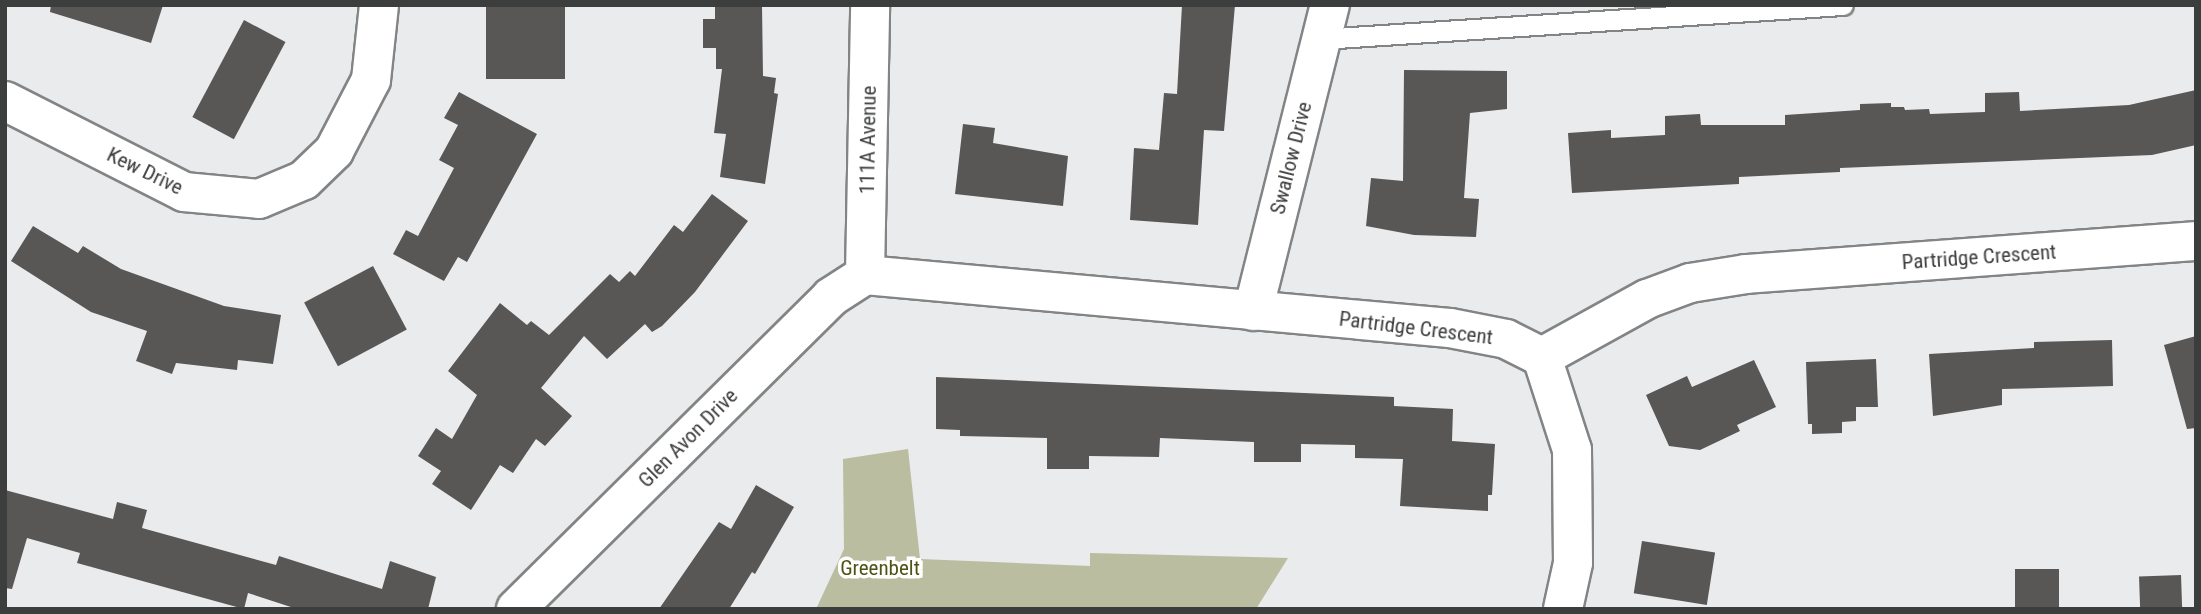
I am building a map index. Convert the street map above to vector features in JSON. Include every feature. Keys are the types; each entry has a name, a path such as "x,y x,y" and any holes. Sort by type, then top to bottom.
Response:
{"street":[{"name":"Kew Drive","path":"5,101 184,192 259,199 304,180 334,151 370,80 379,5"},
{"name":"111A Avenue","path":"865,275 870,5"},
{"name":"Swallow Drive","path":"1253,311 1326,22"},
{"name":"Partridge Crescent","path":"865,275 1450,328 1506,339 1542,357 1647,299 1690,283 1746,274 2196,241"},
{"name":"Glen Avon Drive","path":"516,609 831,297 865,275"},
{"path":"1542,357 1572,450 1573,562 1563,609"}],"lane":[{"path":"1326,22 1843,5"}],"green space":[{"name":"Greenbelt","path":"908,449 920,559 1090,566 1090,553 1288,558 1256,609 816,609 844,549 843,459"}],"building":[{"path":"51,5 163,5 151,43 50,12"},
{"path":"486,5 565,5 565,79 486,79"},
{"path":"715,5 762,5 763,76 776,78 774,93 778,94 765,184 720,177 726,134 714,133 722,69 716,69 716,48 703,48 703,19 715,19"},
{"path":"1182,5 1235,5 1224,131 1204,130 1198,225 1130,220 1134,148 1159,150 1164,93 1177,94"},
{"path":"244,20 285,42 234,139 192,117"},
{"path":"1404,70 1507,71 1507,109 1470,113 1464,198 1479,199 1476,237 1414,235 1366,226 1371,178 1403,181"},
{"path":"2196,90 2196,145 2152,155 1840,168 1840,172 1739,177 1739,184 1572,193 1568,133 1611,130 1611,138 1665,135 1665,116 1700,114 1701,125 1785,125 1785,115 1860,110 1860,104 1891,103 1891,107 1904,107 1905,110 1929,109 1930,114 1985,112 1985,93 2019,92 2020,111 2129,105"},
{"path":"459,92 537,134 467,262 458,257 444,281 393,254 406,230 418,236 454,168 439,160 458,125 444,118"},
{"path":"963,124 995,128 993,143 1068,156 1063,206 955,194"},
{"path":"712,194 748,221 695,292 662,326 652,332 645,324 607,359 584,336 541,388 572,416 545,446 536,439 513,473 500,465 471,510 432,484 441,471 418,456 436,428 452,439 477,395 448,371 500,303 527,325 531,321 549,335 610,274 619,282 630,271 635,276 674,225 683,232"},
{"path":"33,226 78,253 83,246 121,269 224,306 281,315 273,364 238,360 237,370 176,363 172,374 136,361 147,331 91,312 11,261"},
{"path":"373,266 407,330 338,366 304,303"},
{"path":"2196,336 2196,428 2187,429 2164,345"},
{"path":"2112,340 2113,386 2002,389 2002,405 1933,416 1929,354 2034,348 2034,342"},
{"path":"1876,359 1878,407 1856,407 1856,421 1842,422 1842,433 1812,434 1812,424 1808,424 1806,362"},
{"path":"1754,360 1776,407 1737,425 1740,431 1700,450 1669,446 1646,395 1687,376 1692,387"},
{"path":"936,377 1394,397 1394,406 1453,409 1452,441 1495,444 1492,495 1488,495 1488,511 1400,506 1403,459 1355,458 1355,445 1301,444 1301,462 1254,462 1254,442 1160,438 1159,457 1089,456 1089,469 1047,469 1047,438 960,436 960,430 936,429"},
{"path":"756,485 794,507 755,574 752,572 729,609 659,609 719,522 731,529"},
{"path":"5,490 113,519 117,502 147,510 142,528 276,565 279,556 382,589 390,561 436,577 428,609 297,609 248,593 244,609 77,563 80,553 27,538 12,589 5,588"},
{"path":"1642,541 1715,553 1707,605 1634,593"},
{"path":"2015,569 2059,569 2059,609 2015,609"},
{"path":"2181,575 2182,609 2140,609 2139,576"}]}
